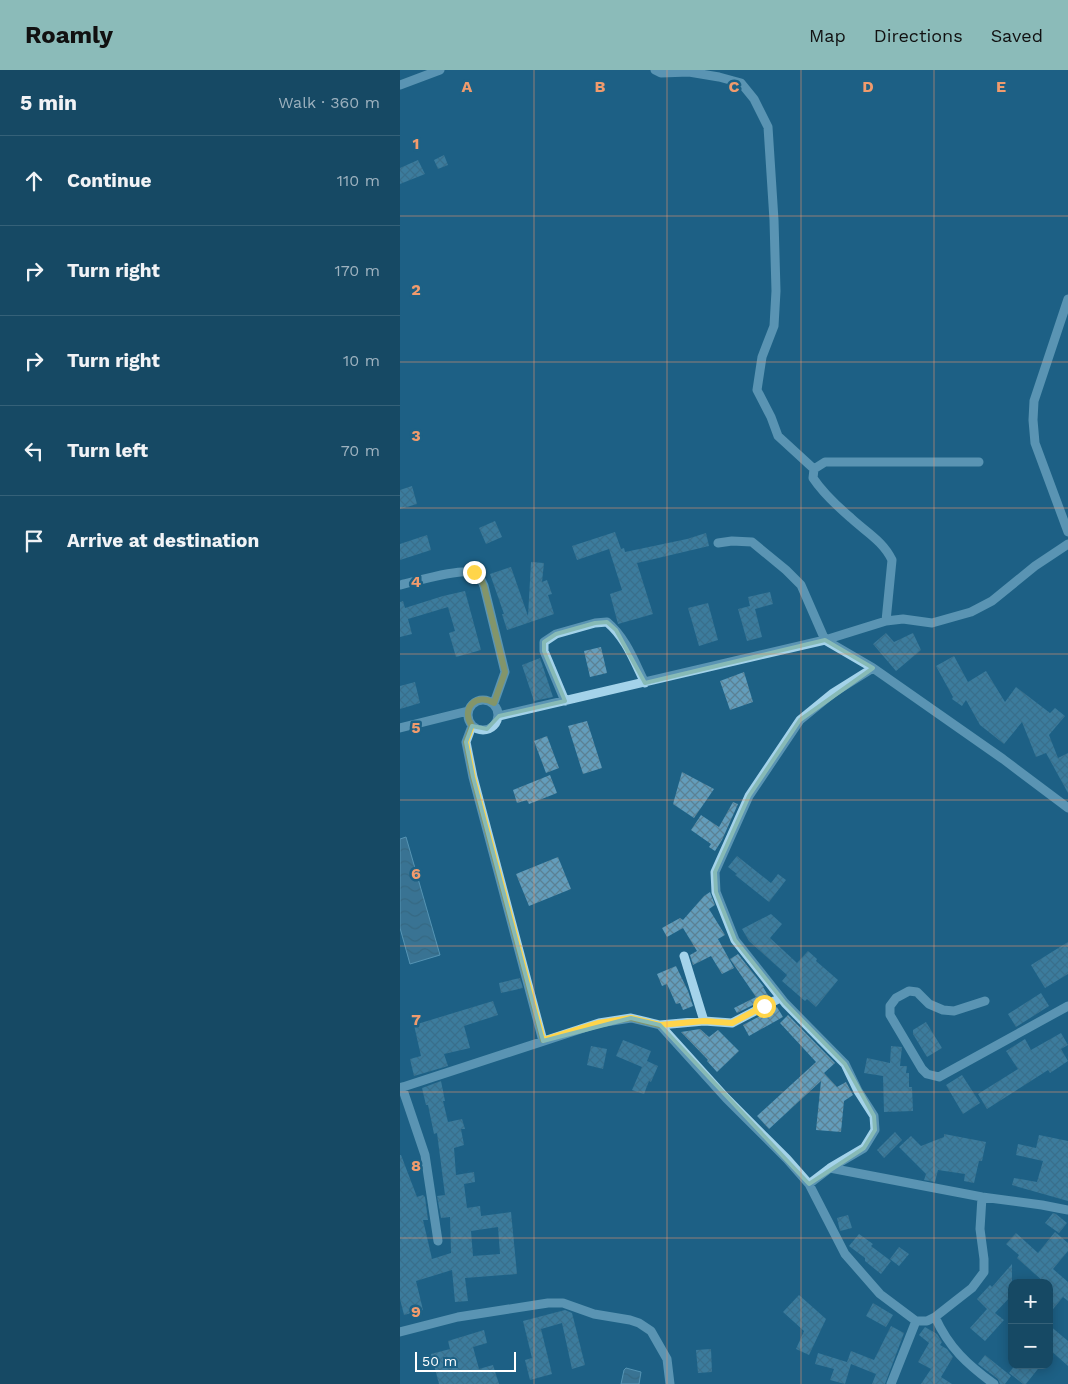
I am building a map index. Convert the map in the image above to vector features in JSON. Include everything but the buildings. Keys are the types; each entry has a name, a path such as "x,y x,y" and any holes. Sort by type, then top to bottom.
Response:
{"street":[{"path":"400,85 414,75 440,70"},
{"path":"654,70 662,73 689,71 741,83 754,99 768,127 776,291 774,326 762,357 757,390 772,417 778,436 814,469"},
{"path":"1068,299 1034,401 1033,420 1034,443 1068,532"},
{"path":"814,469 825,462 979,462"},
{"path":"814,469 813,478 821,490 888,551 892,560 886,621"},
{"path":"718,543 732,541 752,542 801,585 825,640 873,668 1068,808"},
{"path":"499,716 825,640 886,621 903,619 932,624 971,612 992,602 1035,566 1068,544"},
{"path":"400,585 462,571 474,572 480,577 484,586 505,672 494,703"},
{"path":"566,701 544,651 544,642 556,634 595,623 607,622 616,630 645,683"},
{"path":"809,1184 830,1168 864,1148 875,1130 874,1116 858,1091 845,1064 780,998 735,940 716,892 715,872 749,796 800,720 833,693 873,668"},
{"path":"489,700 494,703 499,716 496,723 488,729 477,729 472,726 468,711 474,702 489,700"},
{"path":"400,728 468,711"},
{"path":"472,726 466,742 473,777 543,1040"},
{"path":"684,956 704,1021"},
{"path":"985,1001 954,1011 943,1010 930,1004 917,992 909,991 896,998 890,1006 890,1015 922,1069 927,1074 939,1077 1068,1006"},
{"path":"438,1241 425,1155 401,1087 598,1023 631,1018 660,1025 704,1021 732,1023 780,998"},
{"path":"660,1025 726,1098 787,1158 809,1184 845,1254 880,1294 916,1321 927,1321 935,1318 972,1288 984,1272 980,1230 982,1197"},
{"path":"830,1168 982,1197 1068,1210"},
{"path":"400,1332 458,1317 548,1303 563,1303 594,1314 630,1320 651,1330 668,1359 670,1384"},
{"path":"935,1318 953,1348 994,1384"},
{"path":"891,1384 916,1321"}],"highlighted area":[{"path":"607,622 616,630 645,683 825,640 873,668 800,720 749,796 715,872 716,892 735,940 785,1003 845,1064 874,1116 875,1130 864,1148 809,1184 660,1025 631,1018 543,1041 473,777 466,742 472,726 487,729 499,716 565,701 544,651 544,642 556,634 595,623"}],"water":[{"path":"406,837 440,955 410,964 400,928 400,839"},
{"path":"626,1368 641,1372 639,1384 621,1384"}],"route":[{"path":"474,572 480,577 484,586 505,672 494,703 484,699 474,702 470,706 468,716 472,726 466,742 473,777 543,1040 598,1023 631,1018 660,1025 704,1021 732,1023 764,1006"}]}
